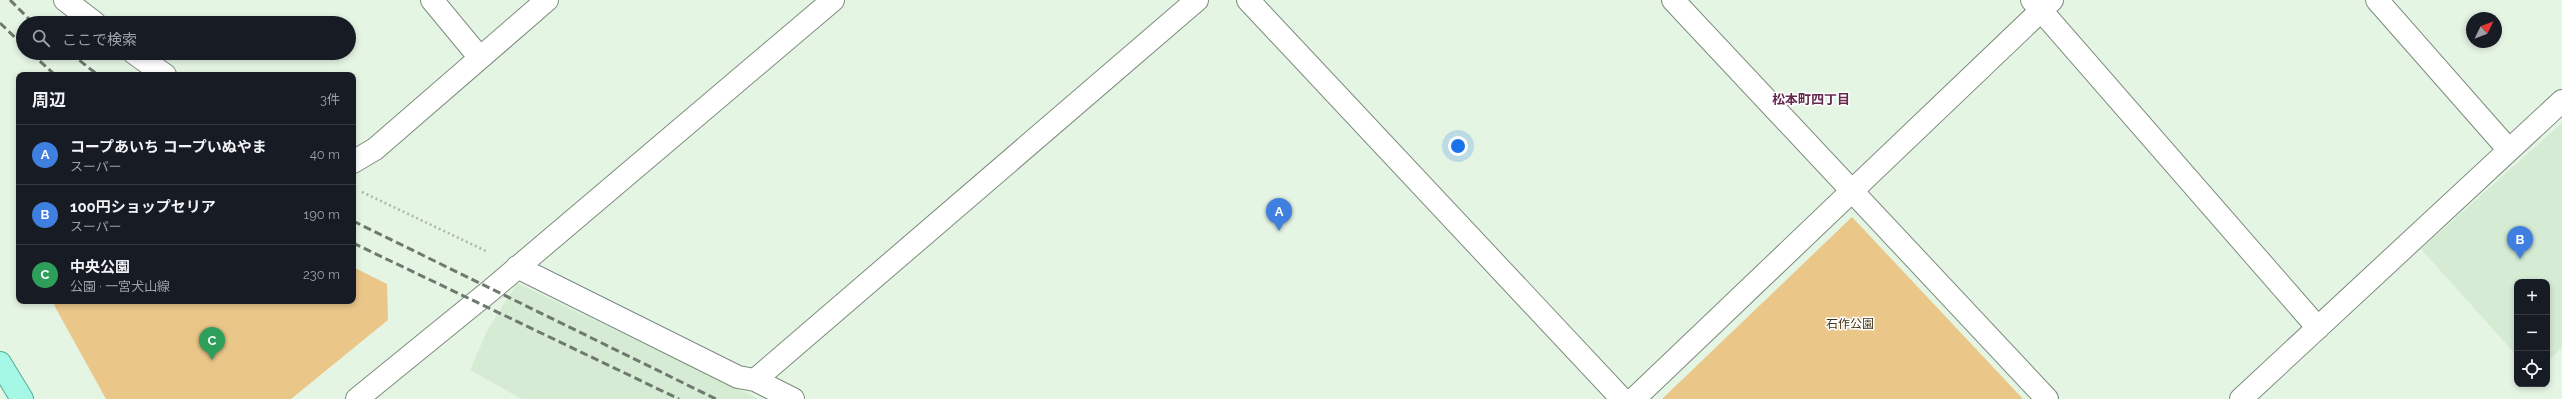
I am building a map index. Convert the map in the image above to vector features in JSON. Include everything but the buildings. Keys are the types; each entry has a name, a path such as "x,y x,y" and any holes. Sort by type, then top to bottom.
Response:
{"main road":[{"path":"0,363 22,399"}],"street":[{"path":"65,0 86,16"},
{"path":"432,0 480,58"},
{"path":"356,160 375,149 547,0"},
{"path":"357,399 517,267 833,0"},
{"path":"755,380 1197,0"},
{"path":"1248,0 1622,399"},
{"path":"1673,0 2047,399"},
{"path":"2377,0 2510,150"},
{"path":"1634,399 2041,4 2318,328"},
{"path":"144,60 161,72"},
{"path":"2241,399 2562,101"},
{"path":"517,267 738,377 755,380 793,399"}],"path":[{"path":"360,191 517,267"}],"shaded area":[{"path":"2562,123 2562,348 2550,359 2550,279 2514,279 2514,353 2421,249"},
{"path":"517,283 759,399 522,399 470,370 487,331"}],"green space":[{"name":"石作公園","path":"1852,217 2023,399 1662,399"},
{"path":"356,268 387,284 388,320 291,399 106,399 54,305 356,304"}],"railway":[{"path":"10,0 26,16"},
{"path":"0,23 16,38"},
{"path":"39,60 52,72"},
{"path":"79,60 94,72"},
{"path":"356,222 716,399"},
{"path":"356,244 679,399"}],"place":[{"name":"コープあいち コープいぬやま","path":"1279,231"},
{"name":"100円ショップセリア","path":"2520,259"},
{"name":"中央公園","path":"212,360"}],"district":[{"name":"松本町四丁目","path":"1811,99"}]}
